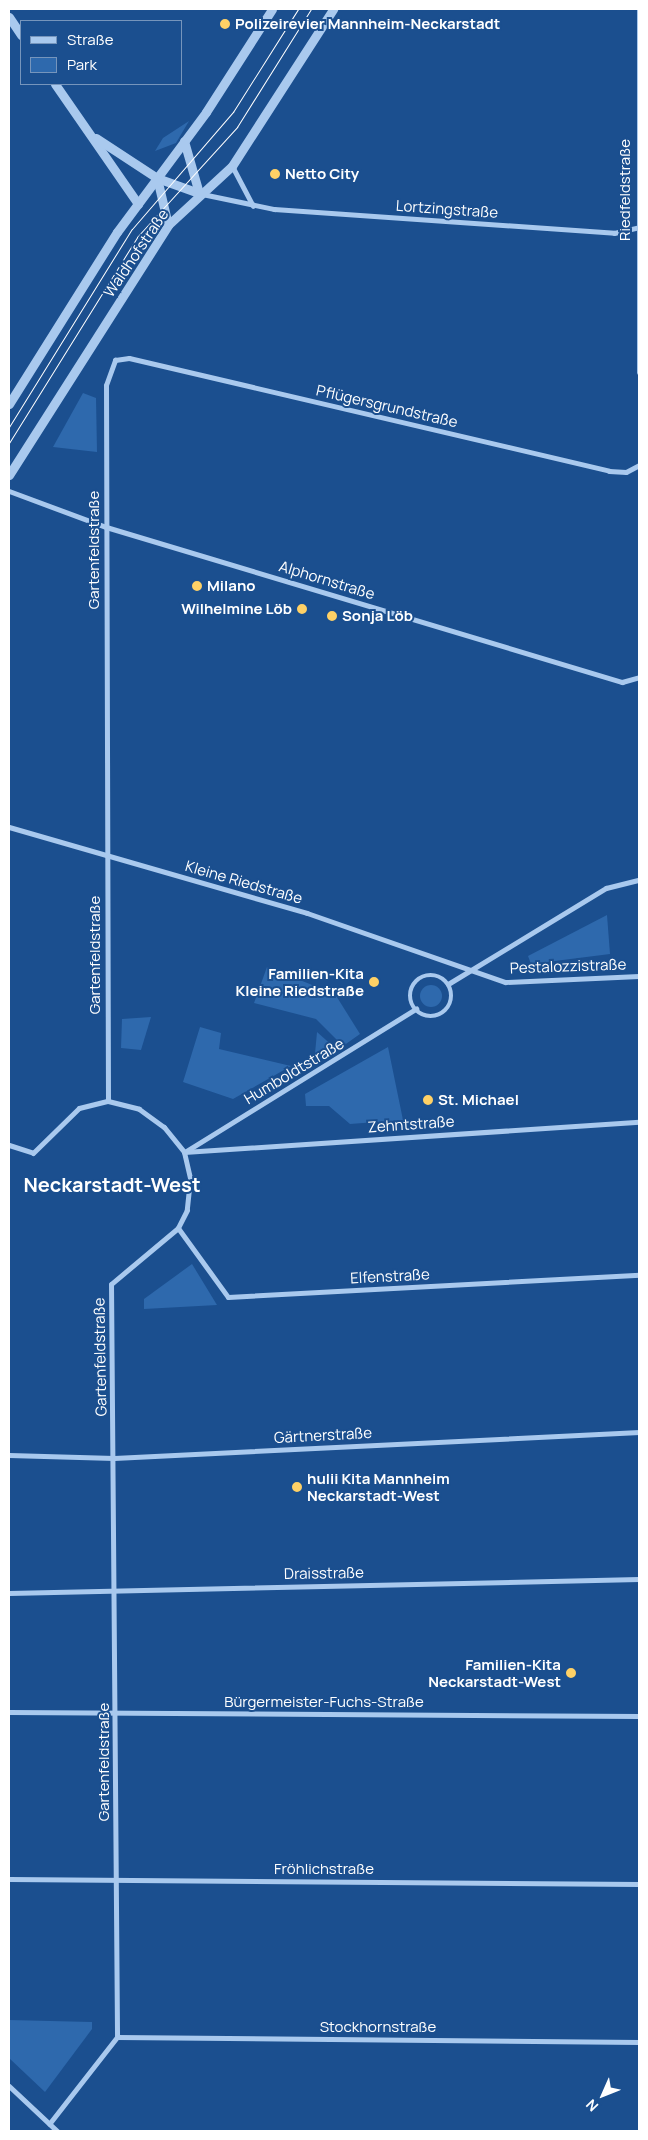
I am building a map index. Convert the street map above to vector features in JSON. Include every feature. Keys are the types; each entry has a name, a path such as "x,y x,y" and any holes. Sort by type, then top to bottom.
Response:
{"street":[{"name":"Waldhofstraße","path":"9,404 138,204 184,141 272,9"},
{"name":"Waldhofstraße","path":"9,475 168,225 199,193 232,166 333,9"},
{"name":"Riedfeldstraße","path":"639,9 639,372"},
{"path":"9,17 20,34"},
{"path":"56,85 94,137 138,204"},
{"path":"94,137 157,178 199,193"},
{"path":"184,141 199,193"},
{"path":"232,166 240,189 253,206"},
{"path":"157,178 168,225"},
{"name":"Lortzingstraße","path":"199,193 253,206 614,234 638,228"},
{"name":"Pflügersgrundstraße","path":"129,358 609,471 626,472 639,465"},
{"name":"Gartenfeldstraße","path":"117,2037 116,1591 111,1284 178,1228 187,1210 190,1179 184,1152 164,1127 139,1109 108,1101 106,385 114,360 129,358"},
{"name":"Alphornstraße","path":"9,491 106,527 622,682 639,677"},
{"name":"Kleine Riedstraße","path":"9,827 307,913 470,971"},
{"path":"448,984 606,888 639,880"},
{"name":"Pestalozzistraße","path":"470,971 505,982 639,976"},
{"path":"434,975 448,984 451,1000 444,1012 432,1016 416,1010 410,995 421,978 434,975"},
{"name":"Humboldtstraße","path":"184,1152 416,1010"},
{"path":"9,1145 33,1153 79,1108 108,1101"},
{"name":"Zehntstraße","path":"184,1152 639,1122"},
{"name":"Elfenstraße","path":"178,1228 228,1297 639,1275"},
{"name":"Gärtnerstraße","path":"9,1456 114,1458 639,1432"},
{"name":"Draisstraße","path":"9,1593 639,1579"},
{"name":"Bürgermeister-Fuchs-Straße","path":"9,1712 639,1716"},
{"name":"Fröhlichstraße","path":"9,1879 639,1884"},
{"path":"49,2124 117,2037"},
{"name":"Stockhornstraße","path":"117,2037 639,2042"},
{"path":"9,2086 57,2131"}],"green space":[{"path":"189,121 176,143 155,151 163,138"},
{"path":"83,393 96,398 97,452 53,447"},
{"path":"607,915 610,954 531,964 528,956"},
{"path":"267,967 335,994 360,1034 343,1046 316,1019 254,1003"},
{"path":"431,985 439,988 442,996 439,1004 431,1007 423,1004 420,996 423,988"},
{"path":"151,1017 141,1050 121,1048 122,1019"},
{"path":"200,1027 221,1033 219,1049 291,1066 233,1099 183,1082"},
{"path":"317,1032 335,1048 314,1064"},
{"path":"388,1047 403,1120 350,1124 329,1106 306,1106 305,1094"},
{"path":"192,1264 217,1305 144,1309 144,1299"},
{"path":"9,2020 92,2022 92,2029 45,2092 9,2058"}],"tram line":[{"path":"9,427 132,229 233,112 298,9"},
{"path":"9,443 137,237 237,127 311,9"}],"place":[{"name":"Polizeirevier Mannheim-Neckarstadt","path":"225,24"},
{"name":"Netto City","path":"275,174"},
{"name":"Milano","path":"197,586"},
{"name":"Wilhelmine Löb","path":"302,609"},
{"name":"Sonja Löb","path":"332,616"},
{"name":"Familien-Kita Kleine Riedstraße","path":"374,982"},
{"name":"St. Michael","path":"428,1100"},
{"name":"hulii Kita Mannheim Neckarstadt-West","path":"297,1487"},
{"name":"Familien-Kita Neckarstadt-West","path":"571,1673"}],"district":[{"name":"Neckarstadt-West","path":"112,1184"}]}
